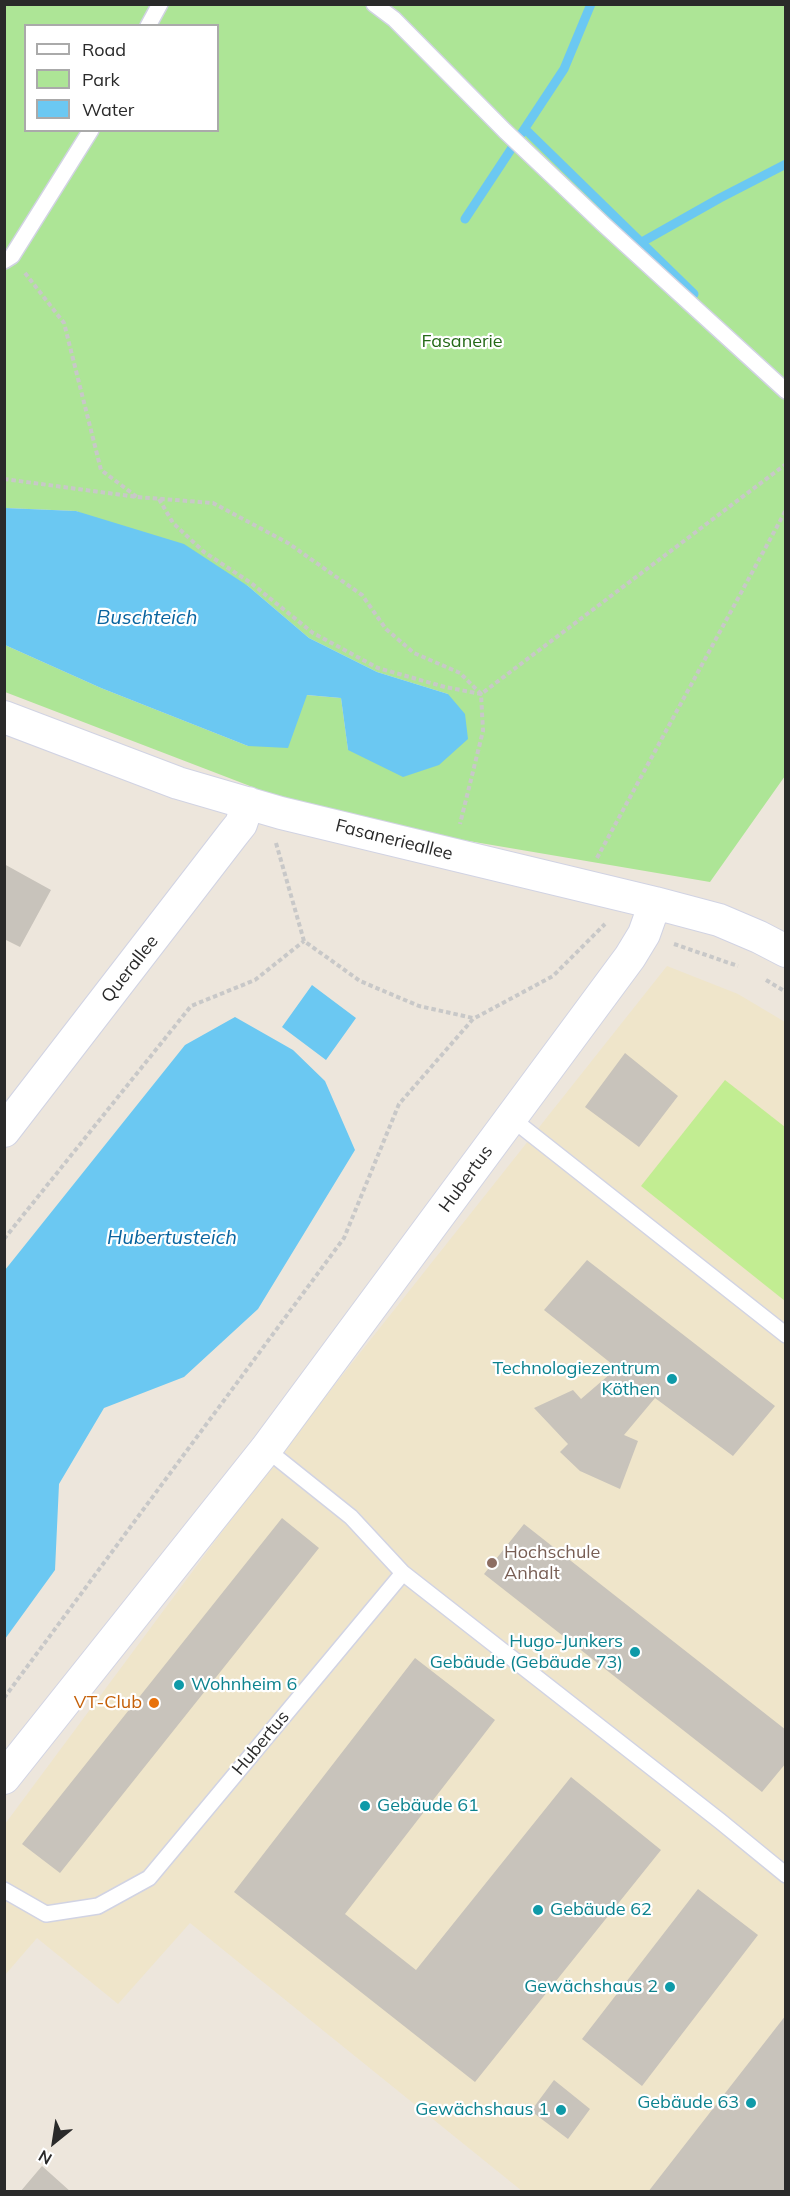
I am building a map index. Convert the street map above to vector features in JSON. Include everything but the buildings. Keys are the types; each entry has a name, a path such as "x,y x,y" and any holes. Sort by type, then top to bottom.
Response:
{"street":[{"name":"Fasanerieallee","path":"4,717 178,783 248,803 719,920 786,951"},
{"name":"Querallee","path":"4,1131 234,834 241,824 248,803"},
{"name":"Hubertus","path":"4,1778 266,1449 630,957 644,934 655,903"}],"lane":[{"path":"149,24 160,4"},
{"path":"374,4 394,19 527,152 602,223 786,391"},
{"path":"8,259 90,132"},
{"path":"511,1118 786,1335"},
{"path":"266,1449 351,1516 403,1573 786,1875"},
{"name":"Hubertus","path":"4,1890 46,1914 98,1906 149,1878 403,1573"}],"path":[{"path":"8,259 64,323 101,470 138,497"},
{"path":"159,499 173,523 204,552 251,583 313,633 378,668 445,687 481,694 786,464"},
{"path":"4,479 138,497 213,503 288,543 362,595 386,629 414,652 460,673 481,694 483,731 452,854"},
{"path":"582,885 786,510"},
{"path":"276,844 304,941 360,981 419,1006 473,1018"},
{"path":"4,1698 345,1238 399,1104 473,1018 553,976 606,922 622,895"},
{"path":"4,1239 191,1006 255,980 304,941"}],"shaded area":[{"name":"Hochschule Anhalt","path":"667,966 738,994 785,1022 785,2191 522,2191 190,1923 118,2004 37,1938 5,1975 5,1824 279,1455"}],"green space":[{"name":"Fasanerie","path":"5,5 785,5 785,776 710,882 392,828 263,791 5,692 5,645 101,688 248,746 306,695 341,698 348,750 448,694 377,672 309,638 248,586 76,511 5,508"},
{"path":"725,1080 785,1127 785,1301 641,1186"}],"water":[{"name":"Buschteich","path":"5,508 76,511 184,544 248,586 309,638 377,672 448,694 465,714 468,739 439,765 403,777 348,750 341,698 307,695 288,748 248,746 101,688 5,645"},
{"path":"312,985 356,1018 326,1060 282,1027"},
{"name":"Hubertusteich","path":"235,1017 293,1050 325,1081 355,1150 258,1309 184,1377 104,1408 59,1484 55,1570 5,1639 5,1270 185,1045"}],"waterway":[{"path":"465,219 564,69 591,4"},
{"path":"525,129 694,294"},
{"path":"642,242 786,164"}],"place":[{"name":"Technologiezentrum Köthen","path":"672,1379"},
{"name":"Hochschule Anhalt","path":"492,1563"},
{"name":"Hugo-Junkers Gebäude (Gebäude 73)","path":"635,1652"},
{"name":"Wohnheim 6","path":"179,1685"},
{"name":"VT-Club","path":"154,1703"},
{"name":"Gebäude 61","path":"365,1806"},
{"name":"Gebäude 62","path":"538,1910"},
{"name":"Gewächshaus 2","path":"670,1987"},
{"name":"Gebäude 63","path":"751,2103"},
{"name":"Gewächshaus 1","path":"561,2110"}]}
